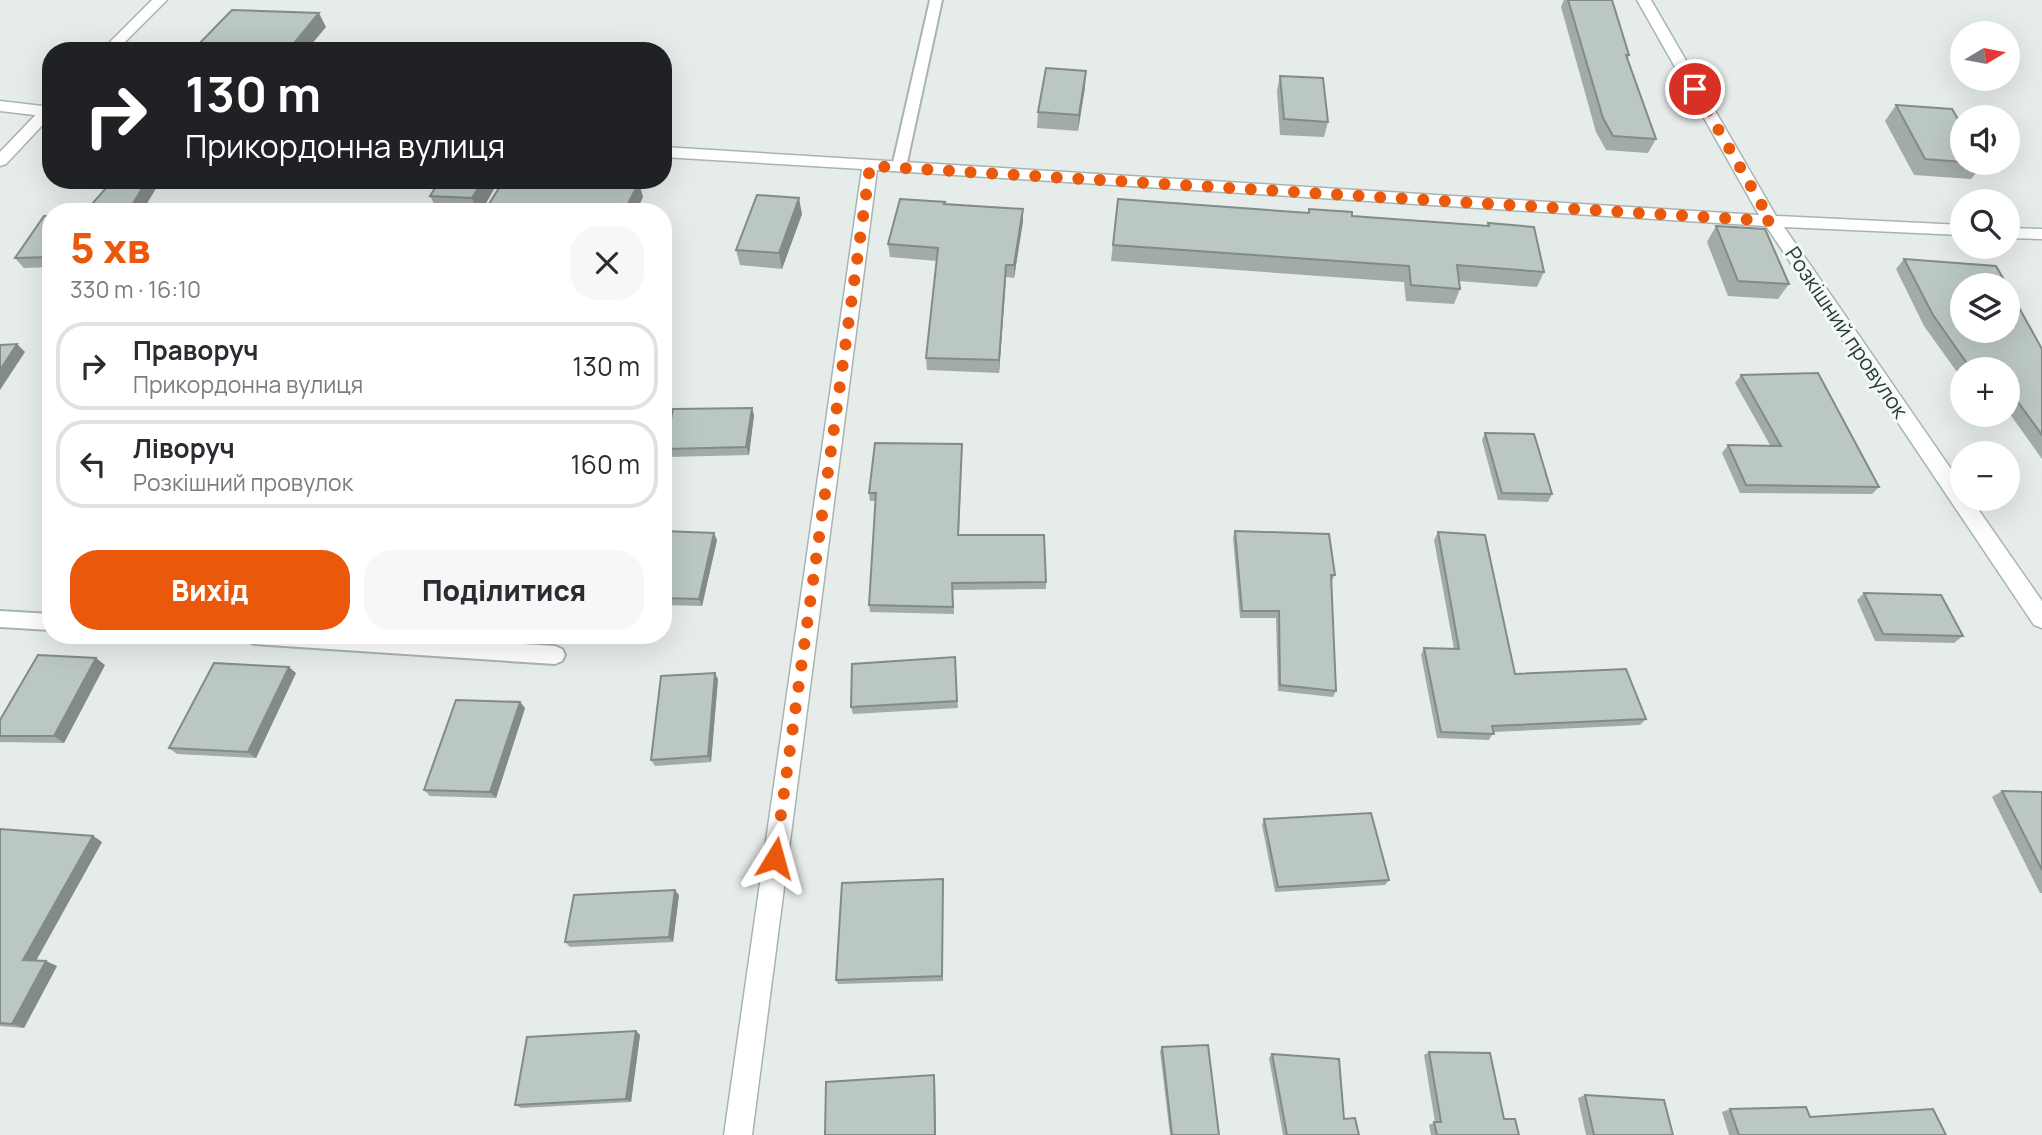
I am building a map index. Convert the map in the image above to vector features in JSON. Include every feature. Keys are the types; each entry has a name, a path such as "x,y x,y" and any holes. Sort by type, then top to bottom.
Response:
{"street":[{"path":"117,42 160,0"},
{"name":"Розкішний провулок","path":"1644,0 1771,221 2042,619"},
{"path":"0,106 42,109"},
{"path":"0,161 42,117"},
{"path":"672,153 1771,221 1950,229"},
{"path":"738,1135 870,166"},
{"path":"2020,233 2042,234"}],"lane":[{"path":"899,167 936,0"},
{"path":"0,619 42,621"},
{"path":"397,644 555,654"}],"building":[{"path":"1568,0 1612,0 1629,55 1626,55 1656,139 1613,136 1603,118"},
{"path":"232,10 319,13 295,42 201,42"},
{"path":"1046,68 1086,71 1079,115 1038,112"},
{"path":"1280,76 1323,78 1328,122 1284,119"},
{"path":"1896,105 1950,109 1950,161 1925,159"},
{"path":"105,189 142,189 133,203 93,203"},
{"path":"434,189 478,189 472,198 430,196"},
{"path":"498,189 636,189 628,203 490,203"},
{"path":"757,195 799,198 779,253 736,250"},
{"path":"900,199 1023,209 1014,265 1006,265 999,360 926,358 938,248 888,244"},
{"path":"1118,199 1309,213 1309,209 1352,212 1352,216 1534,227 1544,272 1457,265 1460,289 1411,285 1409,266 1113,245"},
{"path":"42,219 42,257 15,258"},
{"path":"1716,226 1765,229 1789,284 1738,281"},
{"path":"1904,259 1996,266 2000,273 1950,273 1950,339 1933,315"},
{"path":"2020,309 2042,349 2042,435 2020,405 2020,357 1963,357 1953,343 2020,343"},
{"path":"17,344 0,370 0,345"},
{"path":"1818,373 1879,487 1746,485 1728,445 1781,446 1741,375"},
{"path":"752,408 746,447 672,449 673,409"},
{"path":"1485,433 1534,434 1552,494 1502,493"},
{"path":"875,443 962,444 958,535 1044,535 1046,582 952,583 953,607 869,605 876,493 869,493"},
{"path":"672,531 714,533 699,599 672,598"},
{"path":"1235,531 1329,534 1335,575 1331,575 1336,691 1280,685 1279,611 1242,611"},
{"path":"1438,532 1485,535 1515,674 1626,669 1646,719 1492,726 1494,734 1441,732 1424,648 1459,649"},
{"path":"1864,593 1941,595 1963,636 1883,634"},
{"path":"38,655 96,658 54,736 0,736 0,720"},
{"path":"955,657 957,701 851,707 852,664"},
{"path":"214,663 289,667 248,752 169,748"},
{"path":"715,673 708,756 651,760 661,676"},
{"path":"456,700 520,702 490,792 424,790"},
{"path":"2002,791 2042,792 2042,870"},
{"path":"1371,813 1389,880 1278,887 1264,819"},
{"path":"0,829 93,836 23,960 46,961 12,1024 0,1023"},
{"path":"943,879 942,976 836,980 842,883"},
{"path":"675,890 669,937 565,942 574,895"},
{"path":"636,1031 626,1099 515,1105 527,1037"},
{"path":"1208,1045 1219,1135 1172,1135 1162,1047"},
{"path":"1429,1052 1490,1053 1504,1119 1515,1119 1519,1135 1437,1135 1434,1122 1441,1122"},
{"path":"1272,1054 1339,1059 1344,1119 1355,1118 1359,1135 1287,1135"},
{"path":"934,1075 935,1135 825,1135 826,1082"},
{"path":"1585,1095 1664,1100 1673,1135 1594,1135"},
{"path":"1806,1107 1810,1117 1933,1109 1946,1135 1739,1135 1730,1109"}],"route":[{"path":"775,858 870,166 1771,221 1695,89"}]}
